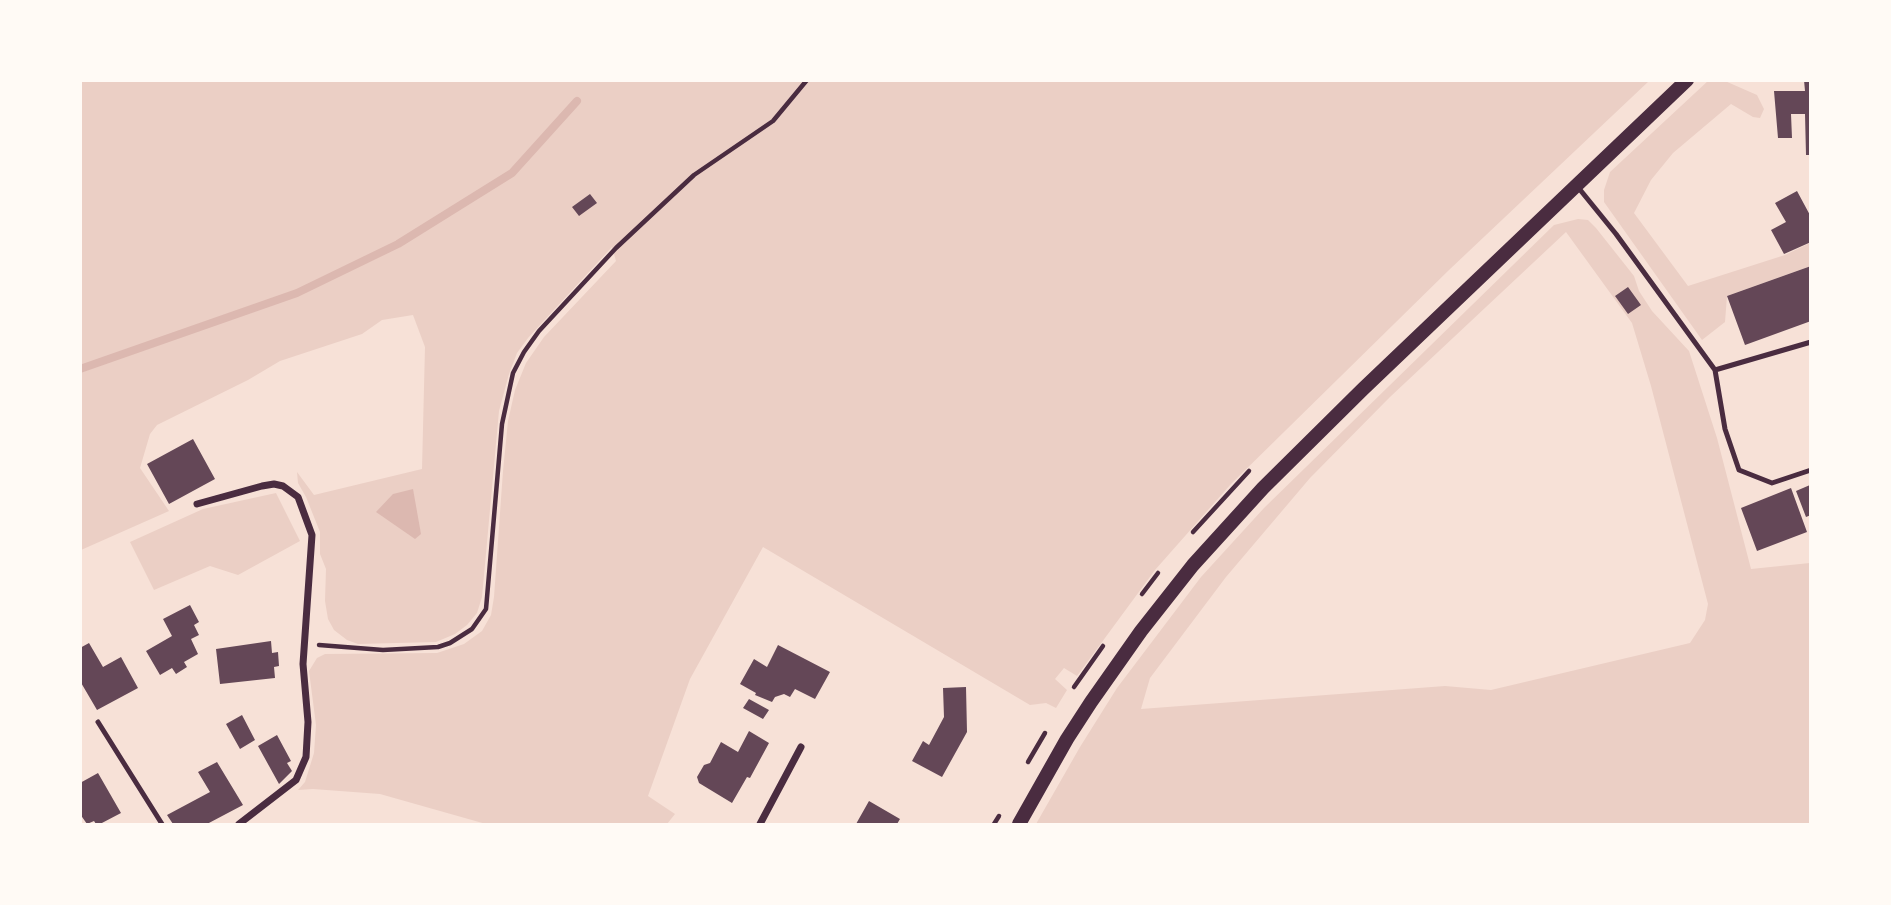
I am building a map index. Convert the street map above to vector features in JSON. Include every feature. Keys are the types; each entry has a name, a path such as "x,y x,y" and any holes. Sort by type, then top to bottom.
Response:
{"main road":[{"path":"1019,824 1091,702 1140,631 1193,565 1263,488 1363,389 1686,80"}],"street":[{"path":"197,504 274,484 292,490 298,497 312,535 304,644 308,730 306,757 296,780 239,824"},
{"path":"760,824 801,747"}],"lane":[{"path":"1577,186 1616,234 1715,370 1725,429 1740,470 1772,484 1811,470"},
{"path":"1715,370 1811,342"},
{"path":"98,722 162,824"}],"path":[{"path":"304,644 413,650 450,643 472,629 486,609 502,424 513,373 524,352 539,331 616,248 694,175 774,121 807,80"}],"shaded area":[{"path":"1709,80 1725,81 1757,95 1764,109 1760,118 1753,117 1731,104 1673,153 1651,180 1634,213 1688,286 1785,255 1810,243 1811,266 1727,296 1725,322 1702,340 1604,202 1604,190 1610,172"},
{"path":"80,81 1649,81 1449,270 1231,484 1155,570 1077,676 1064,668 1055,679 1067,690 1056,708 1046,703 1030,705 763,547 690,679 648,796 675,814 667,824 486,824 380,794 298,790 305,782 314,753 316,725 309,671 317,658 325,654 437,653 464,644 482,631 491,615 494,597 508,421 515,390 526,363 544,337 616,261 612,247 528,338 517,353 509,374 499,411 482,597 477,613 455,634 436,642 358,644 334,630 328,619 325,601 326,569 320,554 320,532 298,483 297,472 314,495 422,469 425,347 413,315 382,320 362,334 280,361 157,425 150,434 140,468 169,511 81,550"},
{"path":"1578,219 1588,220 1634,276 1639,291 1652,311 1689,351 1717,438 1751,569 1810,563 1810,824 1036,824 1117,688 1201,577 1264,508 1554,225","holes":["1566,232 1632,323 1708,604 1705,620 1690,643 1491,690 1445,686 1141,709 1150,678 1226,577 1310,478 1390,397"]},
{"path":"413,489 421,534 415,539 376,512 393,494"},
{"path":"276,493 300,541 238,575 210,566 154,590 130,542 203,509"}],"building":[{"path":"1804,80 1811,80 1811,155 1806,155 1805,114 1791,114 1792,138 1778,138 1774,91 1805,91"},
{"path":"1797,191 1811,217 1811,242 1784,254 1771,230 1786,222 1775,203"},
{"path":"590,194 597,203 579,216 572,207"},
{"path":"1811,266 1811,321 1745,345 1727,296"},
{"path":"1628,287 1641,305 1628,314 1615,296"},
{"path":"193,439 215,479 169,504 147,464"},
{"path":"1810,485 1811,515 1806,517 1796,491"},
{"path":"1791,488 1807,532 1757,551 1741,508"},
{"path":"190,605 199,622 194,625 199,635 191,639 198,654 184,662 187,667 176,674 172,668 160,675 146,651 172,636 163,619"},
{"path":"271,641 272,653 278,652 279,666 274,667 275,678 220,684 216,649"},
{"path":"89,643 103,667 121,657 138,688 97,710 80,681 80,648"},
{"path":"778,645 830,672 815,699 795,689 790,697 784,694 775,697 772,702 755,695 756,693 740,684 754,659 767,667"},
{"path":"966,687 967,732 942,777 912,761 923,741 929,745 944,717 943,688"},
{"path":"749,699 769,710 763,719 743,708"},
{"path":"242,715 255,740 240,749 226,724"},
{"path":"749,731 769,743 750,778 747,777 732,803 699,783 697,777 704,765 710,763 721,742 738,752"},
{"path":"277,735 291,761 287,763 292,771 279,784 258,746"},
{"path":"217,762 243,805 207,824 173,824 167,815 210,792 198,772"},
{"path":"98,773 121,813 100,824 94,821 87,824 80,814 80,783"},
{"path":"869,801 900,819 897,824 856,824"}],"waterway":[{"path":"80,369 297,293 398,244 512,173 577,101"}]}
